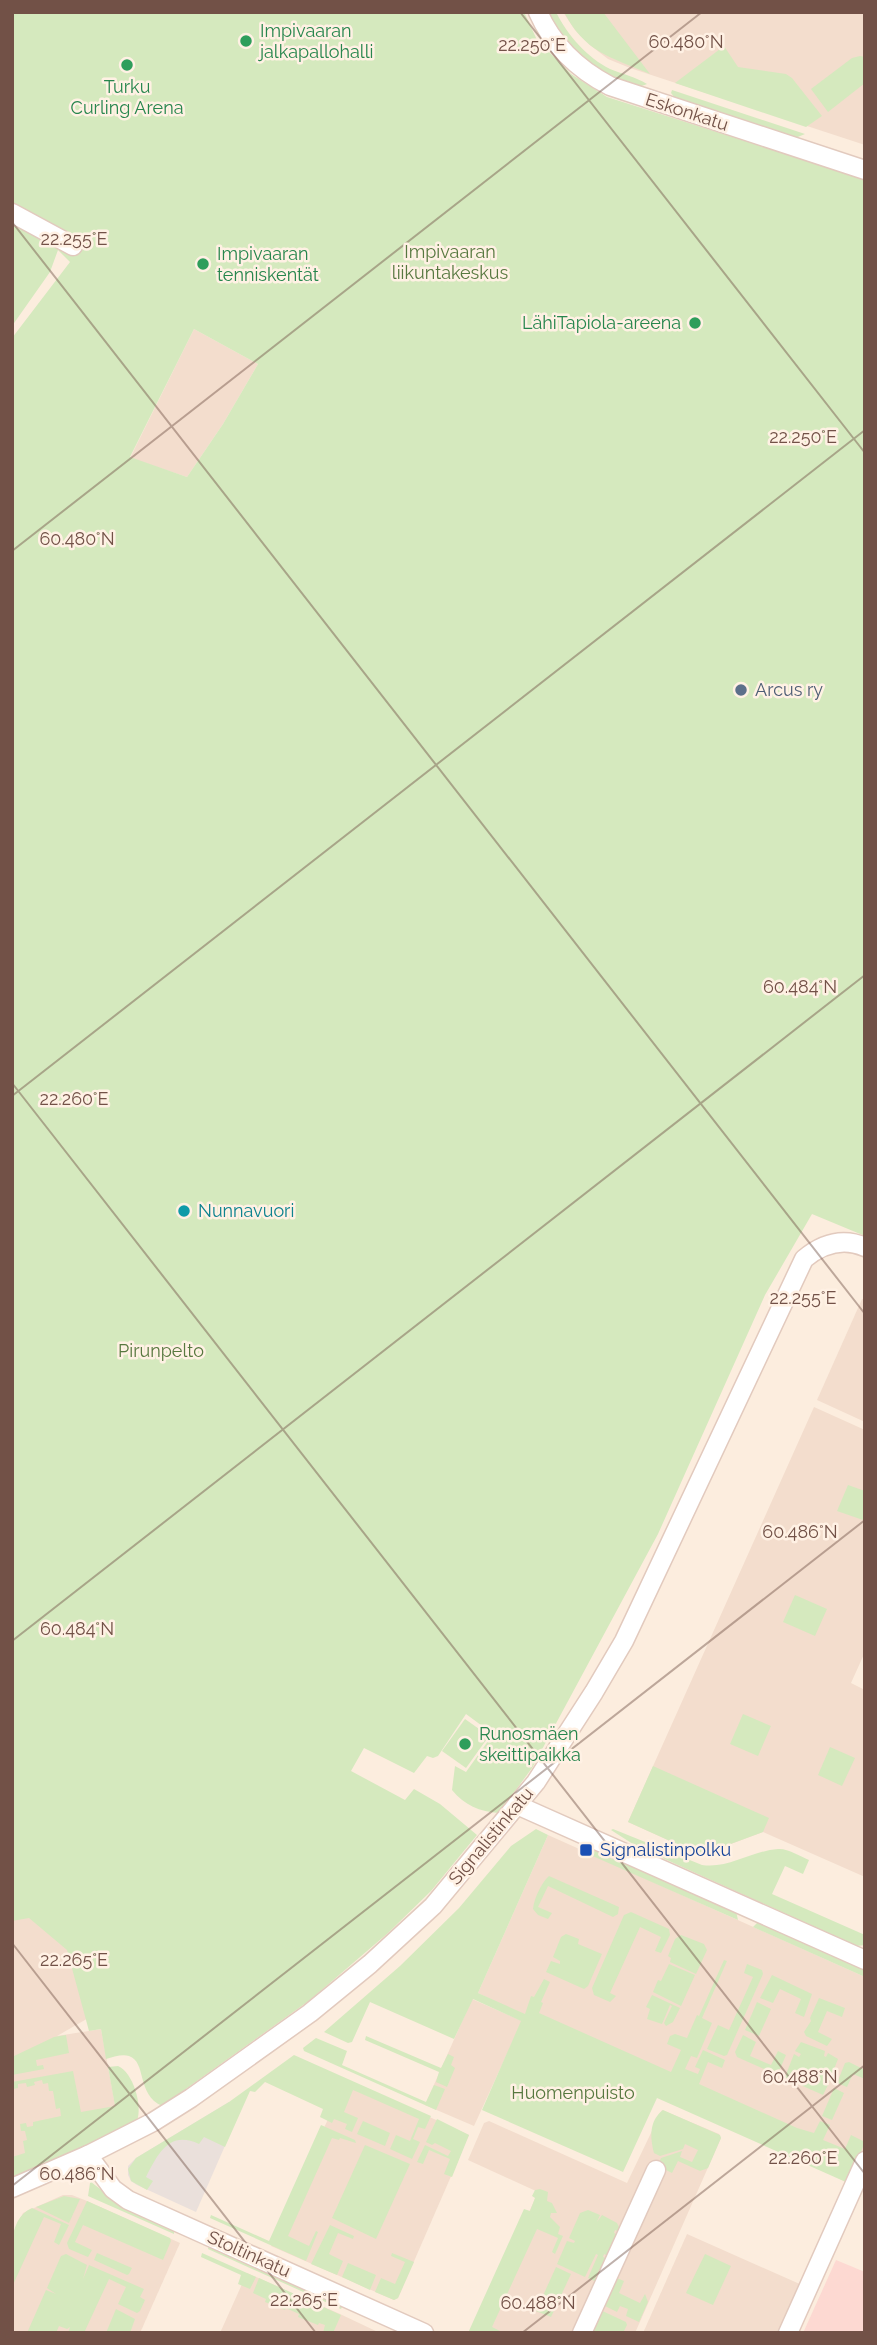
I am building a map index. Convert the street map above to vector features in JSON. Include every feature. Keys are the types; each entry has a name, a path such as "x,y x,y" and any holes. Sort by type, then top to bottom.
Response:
{"street":[{"name":"Eskonkatu","path":"538,12 564,53 583,70 610,86 865,170"},
{"path":"12,213 73,246"},
{"name":"Signalistinkatu","path":"12,2188 88,2155 153,2122 191,2098 310,2013 370,1964 433,1906 555,1755 624,1641 804,1259 829,1243 844,1241 865,1247"},
{"path":"517,1805 865,1959"},
{"name":"Stoltinkatu","path":"88,2155 113,2189 128,2200 425,2333"},
{"path":"788,2333 865,2161"},
{"path":"582,2333 656,2170"}],"shaded area":[{"path":"563,12 865,12 865,145 608,59 575,30"},
{"path":"194,329 258,364 223,424 187,477 130,458"},
{"path":"862,1299 865,1300 865,1422 817,1400"},
{"path":"814,1407 865,1430 865,1652 851,1683 865,1690 865,1877 763,1832 701,1855 628,1822"},
{"path":"548,1835 865,1977 865,2146 848,2183 478,1993"},
{"path":"12,1899 151,1982 57,2036 101,2029 116,2110 12,2160"},
{"path":"472,1999 522,2021 474,2126 425,2105"},
{"path":"346,2079 469,2135 398,2298 394,2300 271,2246"},
{"path":"229,2102 238,2116 196,2212 131,2181 128,2166 136,2158"},
{"path":"662,2110 719,2134 721,2138 635,2333 475,2333 538,2192 468,2160 484,2123 489,2121 627,2183"},
{"path":"63,2195 72,2195 87,2201 180,2243 140,2333 12,2333 12,2235 23,2213"},
{"path":"687,2234 802,2285 781,2333 643,2333"},
{"path":"836,2260 865,2272 865,2333 803,2333"},
{"path":"247,2273 340,2314 380,2333 220,2333"}],"green space":[{"path":"12,12 524,12 537,40 571,74 607,97 865,179 865,1236 812,1214 765,1295 658,1534 532,1768 499,1813 473,1807 452,1790 455,1766 466,1772 493,1734 466,1714 438,1756 427,1756 414,1773 364,1748 351,1771 405,1800 414,1789 440,1804 477,1835 431,1891 388,1933 310,2000 162,2106 148,2094 135,2059 123,2055 106,2059 101,2029 89,2031 67,1950 29,1918 12,1921 12,338 70,262 58,250 50,272 12,326","holes":["194,329 258,364 223,424 187,477 130,457"]},
{"path":"546,12 556,12 572,37 594,59 610,69 647,84 631,85 597,70 568,44"},
{"path":"564,12 603,12 650,74 611,58 590,45 572,26"},
{"path":"724,46 738,67 786,74 792,78 822,116 806,127 675,83"},
{"path":"865,57 865,83 828,112 811,89 852,58"},
{"path":"672,90 805,134 793,139 675,98"},
{"path":"848,1485 865,1491 863,1520 837,1511"},
{"path":"795,1595 827,1609 815,1636 783,1622"},
{"path":"743,1714 771,1726 758,1756 730,1744"},
{"name":"Runosmäen skeittipaikka","path":"465,1719 489,1736 466,1768 442,1751"},
{"path":"830,1747 855,1758 842,1786 818,1775"},
{"path":"653,1766 769,1818 763,1832 701,1855 628,1822"},
{"name":"Huomenpuisto","path":"536,1829 548,1835 478,1993 525,2014 531,1996 534,1997 544,1979 550,1982 539,2013 671,2072 681,2050 667,2044 670,2036 675,2034 687,2038 724,1960 727,1961 702,2018 712,2023 697,2058 691,2056 685,2069 698,2074 700,2069 695,2067 703,2050 725,2060 722,2068 708,2062 699,2084 797,2128 814,2133 820,2121 830,2125 823,2140 845,2149 851,2135 865,2142 848,2183 657,2098 623,2172 482,2110 521,2021 473,1999 454,2039 370,2002 352,2042 348,2043 324,2032 400,1966 459,1908 511,1846"},
{"path":"611,1830 702,1865 731,1862 768,1850 778,1849 798,1854 809,1860 803,1874 785,1866 772,1894 865,1935 865,1945 857,1946 636,1846"},
{"path":"591,1850 607,1854 736,1911 738,1920 588,1854"},
{"path":"549,1876 619,1907 618,1914 613,1917 548,1886 538,1907 552,1913 548,1919 538,1915 533,1909 535,1901"},
{"path":"631,1912 669,1929 670,1935 661,1953 655,1951 661,1937 640,1927 610,1993 616,1996 610,2002 594,1995 592,1988 624,1915"},
{"path":"759,1921 865,1968 865,1977 753,1927"},
{"path":"566,1934 579,1939 578,1944 602,1954 588,1986 584,1989 546,1972 551,1961 560,1964 560,1961 553,1957 561,1937"},
{"path":"681,1935 704,1944 707,1950 696,1974 670,1962 671,1958 668,1956 675,1939"},
{"path":"669,1964 695,1975 681,2006 653,1992"},
{"path":"747,1964 762,1970 763,1974 727,2055 724,2056 707,2049 718,2025 729,2030 753,1977 744,1973"},
{"path":"772,1975 812,1994 804,2017 795,2013 801,1999 780,1989 773,2003 760,1998"},
{"path":"652,1995 680,2008 673,2022 666,2026 664,2023 672,2006 670,2005 662,2024 647,2019 650,2009 646,2007"},
{"path":"819,1998 845,2008 842,2017 827,2011 818,2032 832,2039 827,2046 806,2036 804,2032"},
{"path":"757,2002 771,2009 759,2036 745,2030"},
{"path":"66,2035 69,2053 36,2060 37,2066 43,2065 44,2069 12,2075 12,2057 54,2037"},
{"path":"743,2035 756,2042 750,2056 771,2065 778,2051 786,2055 780,2069 771,2072 737,2057 735,2052"},
{"path":"366,2036 441,2068 448,2054 454,2057 451,2065 455,2068 447,2087 436,2082 439,2072 365,2040"},
{"path":"316,2038 347,2051 342,2065 426,2102 434,2085 445,2089 436,2110 304,2051 303,2048"},
{"path":"801,2042 825,2051 826,2057 828,2053 838,2059 829,2082 823,2082 828,2085 823,2095 796,2083 796,2078 793,2082 785,2077 794,2054 799,2057 801,2054 795,2051"},
{"path":"294,2055 431,2116 425,2129 418,2127 413,2139 420,2142 412,2159 390,2149 396,2135 410,2141 419,2119 353,2090 344,2112 358,2118 352,2132 345,2129 347,2124 334,2119 332,2123 320,2117 323,2109 265,2082 255,2092 250,2091 225,2147 204,2137 199,2144 189,2140 172,2142 150,2168 146,2177 153,2181 147,2190 131,2181 128,2169 136,2158 229,2102"},
{"path":"849,2062 865,2070 865,2079 853,2074 847,2087 837,2083 845,2063"},
{"path":"118,2066 128,2075 135,2090 139,2107 137,2121 65,2157 12,2179 12,2157 25,2153 23,2141 27,2140 20,2124 33,2126 33,2122 61,2116 48,2083 43,2084 42,2080 27,2087 26,2083 18,2084 18,2088 13,2089 12,2082 73,2071 81,2112 115,2106 108,2067"},
{"path":"834,2088 844,2093 832,2120 822,2116"},
{"path":"663,2110 720,2135 708,2168 700,2171 678,2161 672,2173 658,2166 661,2158 682,2151 680,2157 692,2162 698,2150 685,2144 683,2149 660,2156 654,2153 652,2130 655,2119"},
{"path":"437,2119 469,2135 452,2177 444,2174 450,2159 429,2150 423,2164 417,2162 425,2145 448,2156 451,2151 435,2143 432,2145 426,2142"},
{"path":"363,2121 390,2133 385,2146 357,2134"},
{"path":"321,2125 355,2140 356,2143 332,2138 288,2236 309,2246 316,2231 318,2232 306,2261 210,2218 211,2215 269,2241"},
{"path":"365,2145 410,2164 376,2239 332,2218"},
{"path":"91,2182 125,2208 174,2230 174,2234 88,2196"},
{"path":"535,2190 548,2192 547,2201 552,2203 557,2213 551,2213 550,2217 560,2227 558,2234 563,2236 555,2254 552,2252 558,2238 537,2229 492,2327 504,2333 468,2333 524,2209 530,2211 535,2198 532,2196"},
{"path":"64,2196 80,2199 69,2223 36,2207"},
{"path":"87,2201 170,2238 163,2260 83,2225 75,2242 92,2250 88,2257 69,2249 67,2243"},
{"path":"32,2208 69,2225 59,2245 54,2242 61,2224 44,2217 12,2287 11,2254 14,2231 23,2214"},
{"path":"588,2210 600,2215 597,2222 602,2215 617,2223 622,2233 615,2230 614,2233 622,2237 612,2258 604,2254 603,2257 611,2260 601,2284 588,2278 598,2255 596,2254 585,2277 557,2264 567,2241 575,2241 569,2238 580,2213"},
{"path":"330,2225 354,2236 353,2239 338,2233 329,2254 343,2261 337,2275 311,2264"},
{"path":"209,2245 343,2305 341,2309 208,2249"},
{"path":"97,2253 132,2268 129,2274 94,2260"},
{"path":"202,2253 256,2277 250,2289 238,2284 241,2275 201,2257"},
{"path":"392,2253 414,2262 398,2298 394,2300 375,2292 381,2278 395,2284 405,2262 391,2256"},
{"path":"66,2254 87,2265 83,2279 89,2265 144,2289 140,2297 145,2300 140,2311 137,2313 118,2304 126,2287 109,2279 84,2333 68,2333 70,2327 67,2329 59,2326 56,2333 27,2333 46,2290 56,2294 47,2288 61,2256"},
{"path":"705,2254 731,2266 713,2305 686,2293"},
{"path":"348,2263 376,2275 370,2290 342,2277"},
{"path":"556,2267 571,2274 551,2317 536,2311"},
{"path":"612,2276 624,2281 619,2293 640,2303 645,2294 648,2302 639,2322 626,2316 628,2309 620,2306 617,2312 599,2303"},
{"path":"259,2278 341,2315 333,2333 323,2333 325,2325 318,2325 298,2317 299,2314 286,2308 285,2310 265,2302 266,2299 253,2293"},
{"path":"596,2308 626,2322 623,2333 593,2333 590,2327"},
{"path":"116,2309 135,2319 130,2333 106,2333"}],"place":[{"name":"Impivaaran jalkapallohalli","path":"246,41"},
{"name":"Turku Curling Arena","path":"127,65"},
{"name":"Impivaaran tenniskentät","path":"203,264"},
{"name":"LähiTapiola-areena","path":"695,323"},
{"name":"Arcus ry","path":"741,690"},
{"name":"Nunnavuori","path":"184,1211"},
{"name":"Runosmäen skeittipaikka","path":"465,1744"},
{"name":"Signalistinpolku","path":"586,1850"}],"park label":[{"name":"Impivaaran liikuntakeskus","path":"450,262"},
{"name":"Pirunpelto","path":"161,1351"}]}
